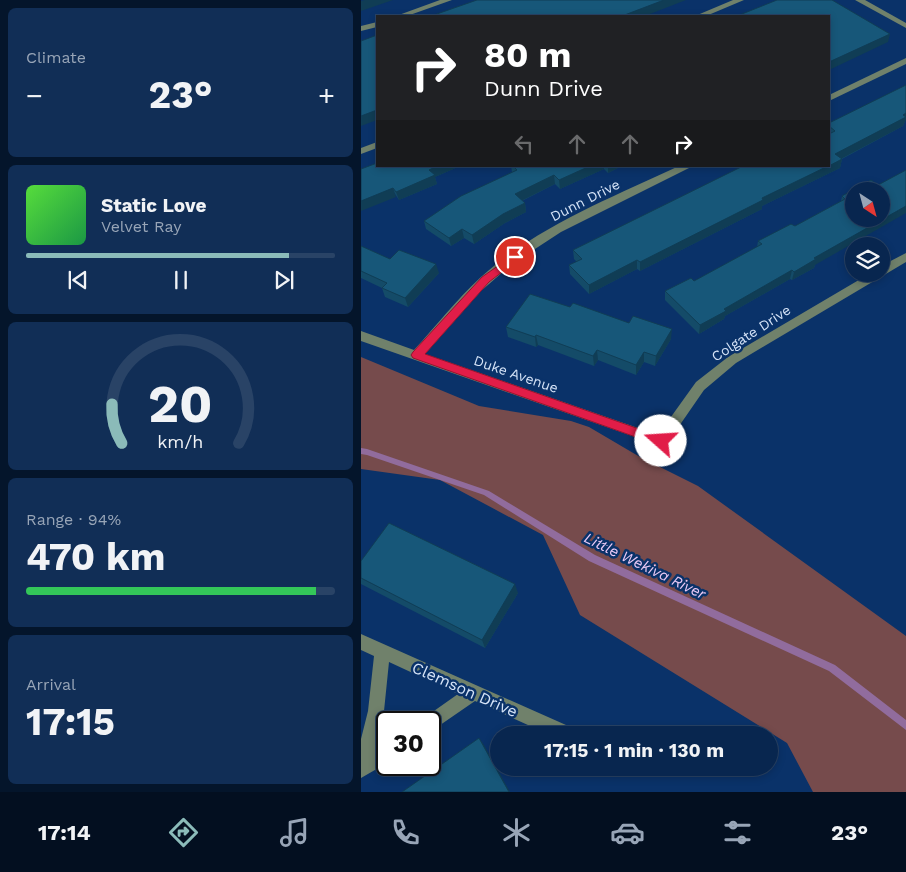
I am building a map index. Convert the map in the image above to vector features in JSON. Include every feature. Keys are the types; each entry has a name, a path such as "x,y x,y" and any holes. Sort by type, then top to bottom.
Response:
{"street":[{"path":"403,15 448,0"},
{"path":"702,15 740,0"},
{"path":"859,0 906,26"},
{"path":"361,29 376,24"},
{"path":"830,98 906,61"},
{"path":"361,152 376,145"},
{"name":"Dunn Drive","path":"417,355 486,279 530,246 576,221 686,167"},
{"path":"890,266 906,257"},
{"name":"Colgate Drive","path":"661,441 700,386 732,360 864,282"},
{"name":"Duke Avenue","path":"361,336 661,441"},
{"name":"Clemson Drive","path":"361,642 549,726"},
{"path":"361,770 376,711 381,652"},
{"path":"441,716 474,692"},
{"path":"361,770 376,760"}],"shaded area":[{"path":"361,357 479,406 571,421 589,427 640,457 698,486 906,636 906,792 813,792 787,743 778,737 778,726 760,726 580,615 543,535 440,480 361,469"}],"building":[{"path":"477,0 664,0 625,15 434,15"},
{"path":"777,0 832,0 890,34 830,62 830,15 740,15"},
{"path":"376,35 376,110 361,116 361,41"},
{"path":"906,85 906,113 903,115 906,117 835,154 842,159 830,165 830,134 835,131 830,127 830,123"},
{"path":"376,163 376,167 435,167 429,170 435,175 396,192 393,188 361,201 361,169"},
{"path":"514,167 588,167 559,180 554,175 515,194 525,203 503,214 472,235 462,229 449,238 424,221 461,196 517,170"},
{"path":"741,167 826,167 640,262 637,260 589,285 569,265 582,259 573,250"},
{"path":"906,170 906,206 890,215 890,182 884,182"},
{"path":"845,199 845,228 867,228 851,237 845,237 845,240 814,258 816,259 794,272 792,270 700,325 665,291 691,278 694,281 762,244 758,241 791,224 795,226"},
{"path":"361,246 390,259 399,250 436,264 405,298 382,288 387,283 361,271"},
{"path":"530,294 570,307 573,303 629,323 633,316 672,329 656,356 644,352 636,365 597,350 593,356 536,335 535,337 506,327"},
{"path":"389,523 515,584 482,640 361,578 361,561"},
{"path":"479,738 490,758 490,776 500,776 509,792 402,792 425,776 441,776 441,765"}],"waterway":[{"name":"Little Wekiva River","path":"361,451 486,493 592,558 832,668 906,726"}],"route":[{"path":"515,257 486,279 417,355 661,441"}]}
